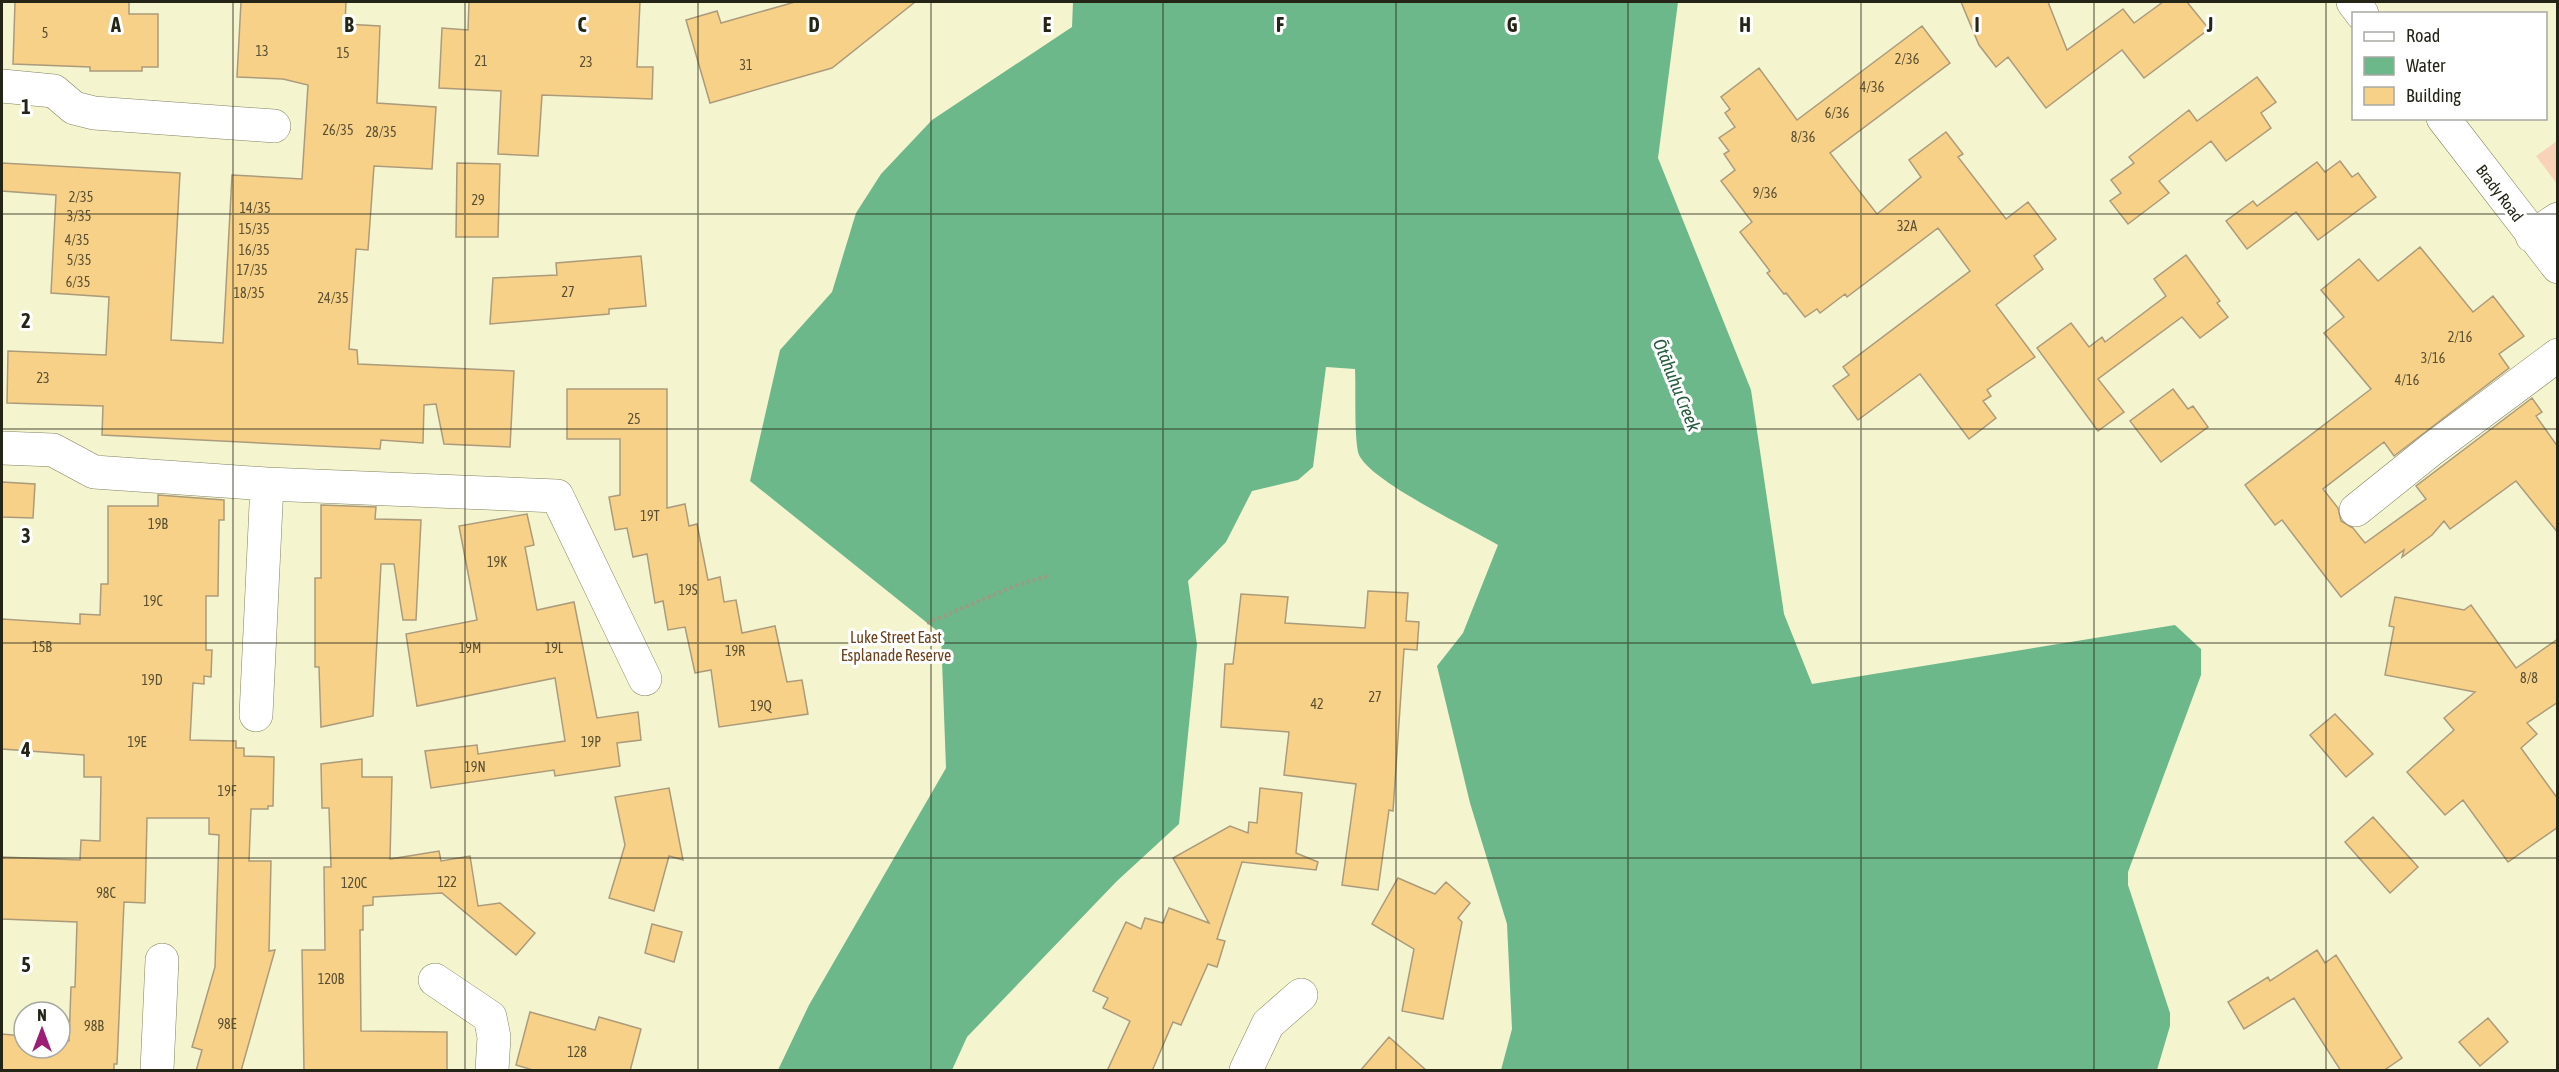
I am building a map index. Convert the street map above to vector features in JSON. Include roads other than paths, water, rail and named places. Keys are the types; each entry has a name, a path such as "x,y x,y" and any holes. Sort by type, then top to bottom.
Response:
{"street":[{"path":"2,87 54,91 74,108 94,113 274,126"},
{"name":"Brady Road","path":"2445,120 2545,227 2558,267"},
{"path":"2356,510 2426,453 2558,355"},
{"path":"2,448 53,450 94,472 267,484 557,496 645,679"},
{"path":"256,715 267,484"},
{"path":"157,1071 162,960"},
{"path":"435,980 490,1017 494,1037 492,1071"},
{"path":"1246,1071 1268,1024 1302,995"}],"water":[{"name":"Ōtāhuhu Creek","path":"1073,2 1678,2 1658,158 1751,390 1784,614 1812,684 2175,625 2201,649 2201,675 2128,872 2128,885 2170,1013 2170,1026 2157,1070 1501,1070 1512,1029 1507,924 1470,803 1437,666 1463,633 1498,545 1420,503 1379,476 1365,463 1358,452 1357,443 1355,369 1326,367 1313,467 1298,480 1252,491 1226,542 1188,581 1197,645 1179,824 1117,881 967,1037 952,1070 778,1070 809,1005 946,768 941,634 750,481 780,350 832,292 856,213 881,174 932,120 1072,27"}],"park label":[{"name":"Luke Street East Esplanade Reserve","path":"896,646"}]}
